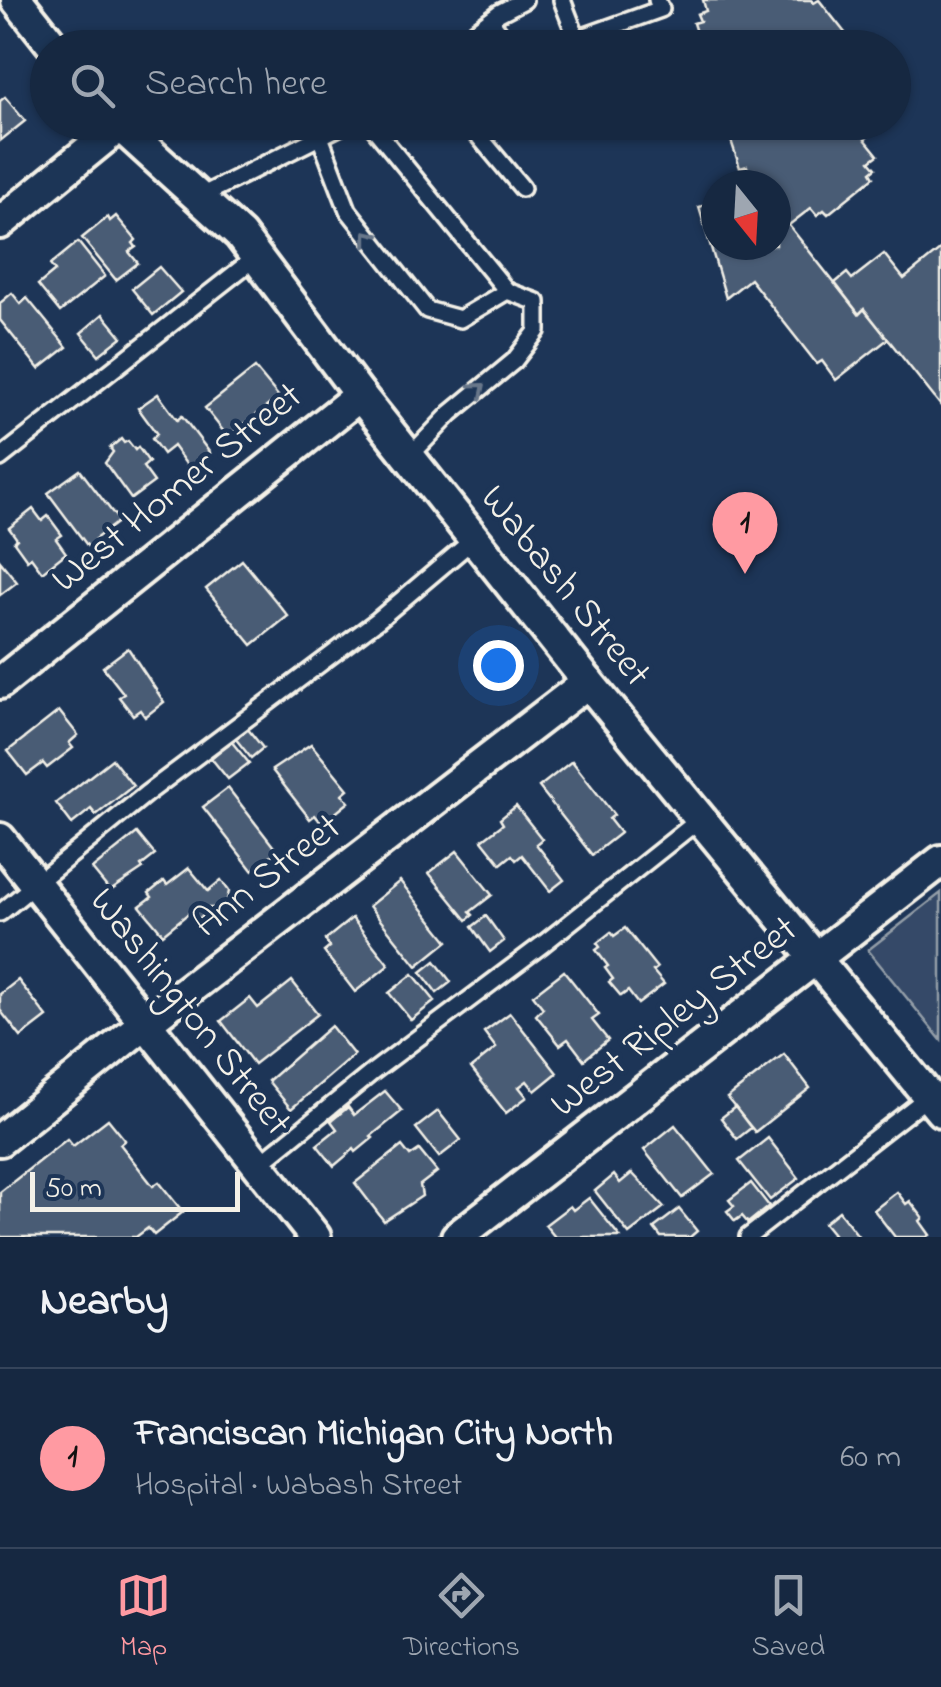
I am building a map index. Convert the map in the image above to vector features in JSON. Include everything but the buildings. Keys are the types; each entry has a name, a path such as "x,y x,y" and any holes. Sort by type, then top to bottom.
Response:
{"street":[{"path":"17,0 41,30"},
{"path":"0,223 99,140"},
{"name":"Wabash Street","path":"135,140 240,235 360,396 588,682 935,1103"},
{"name":"West Homer Street","path":"0,682 360,396"},
{"name":"Ann Street","path":"0,1140 145,1022 588,682"},
{"name":"Washington Street","path":"0,840 316,1237"},
{"name":"West Ripley Street","path":"457,1237 941,861"}],"lane":[{"path":"476,30 524,0"},
{"path":"562,0 573,30"},
{"path":"602,30 661,10 658,0"},
{"path":"490,20 498,30"},
{"path":"197,198 314,140"},
{"path":"321,140 348,210 427,310 460,318 507,291"},
{"path":"384,140 507,291 536,302 537,332 514,361 451,412 409,457"},
{"path":"482,140 522,188"},
{"path":"0,458 256,257"},
{"path":"0,913 146,794 378,620 474,539"},
{"path":"258,1165 700,818"},
{"path":"748,1237 935,1103"}],"shaded area":[{"path":"941,893 941,1040 868,950"}],"place":[{"name":"Franciscan Michigan City North","path":"745,574"}]}
